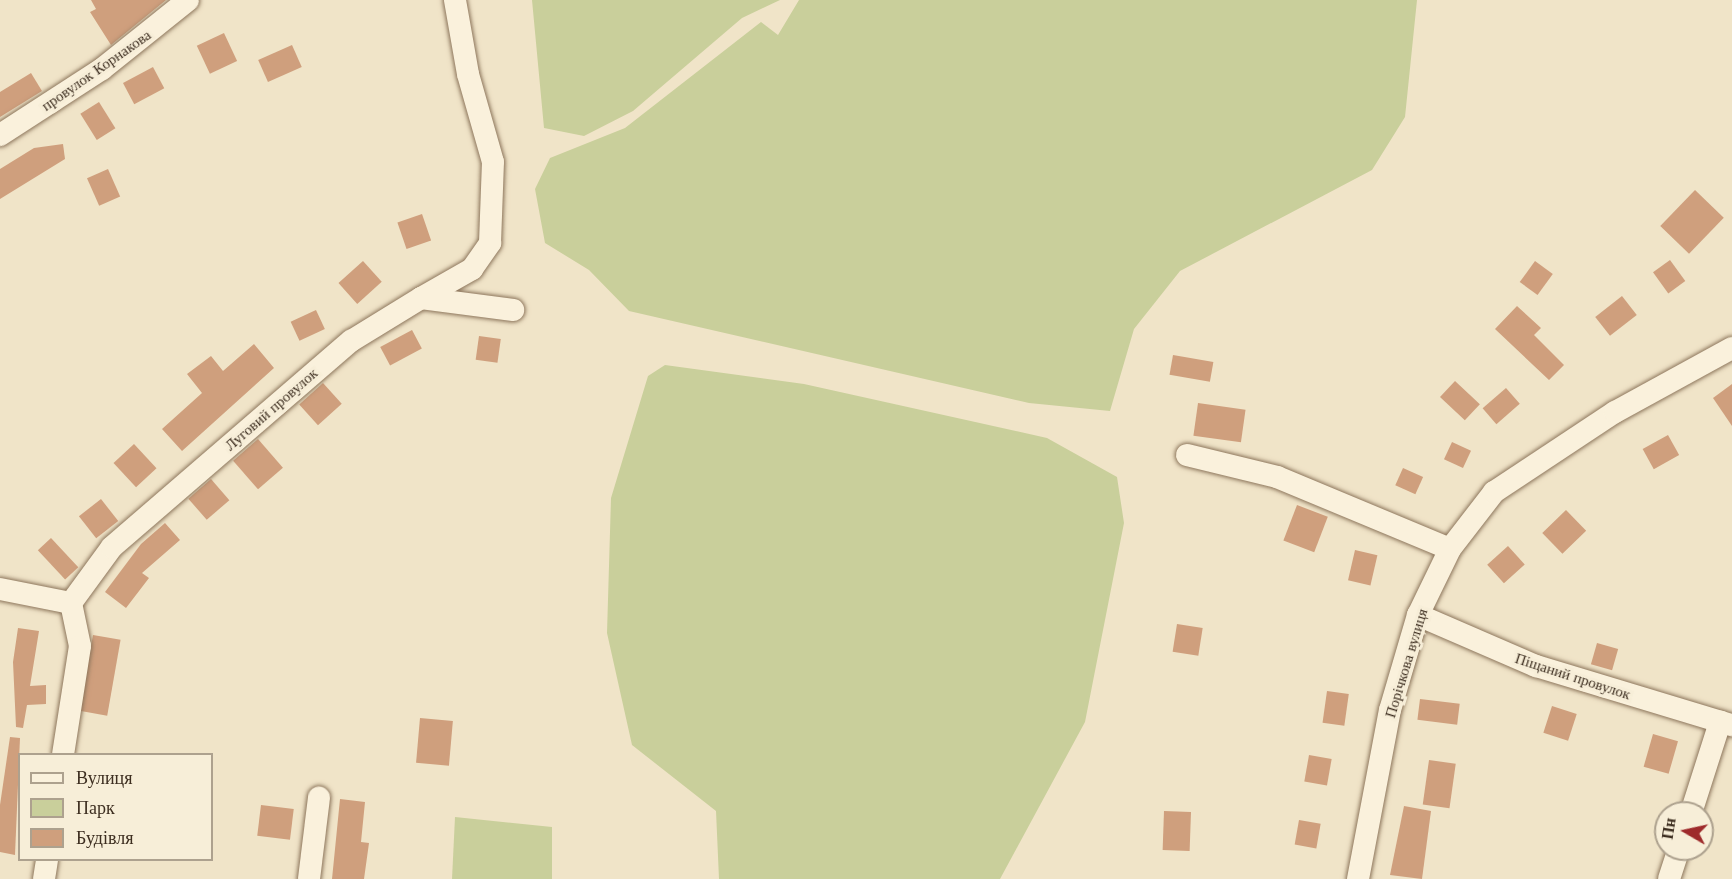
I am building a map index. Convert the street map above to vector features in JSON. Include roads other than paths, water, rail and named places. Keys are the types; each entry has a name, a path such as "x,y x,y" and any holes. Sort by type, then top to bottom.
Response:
{"street":[{"name":"провулок Корнакова","path":"0,135 102,69 188,0"},
{"name":"Луговий провулок","path":"71,603 129,532 351,341 472,269 490,243 493,162 468,74 455,0"},
{"path":"421,298 513,310"},
{"name":"Порічкова вулиця","path":"1358,879 1390,710 1418,615 1450,549 1494,492 1616,412 1732,348"},
{"path":"1187,455 1276,477 1450,549"},
{"path":"0,589 71,603 80,646 63,753"},
{"name":"Піщаний провулок","path":"1418,615 1536,666 1726,724"},
{"path":"1696,801 1726,724"},
{"path":"309,879 319,798"},
{"path":"44,879 46,861"},
{"path":"1669,879 1675,861"}]}
